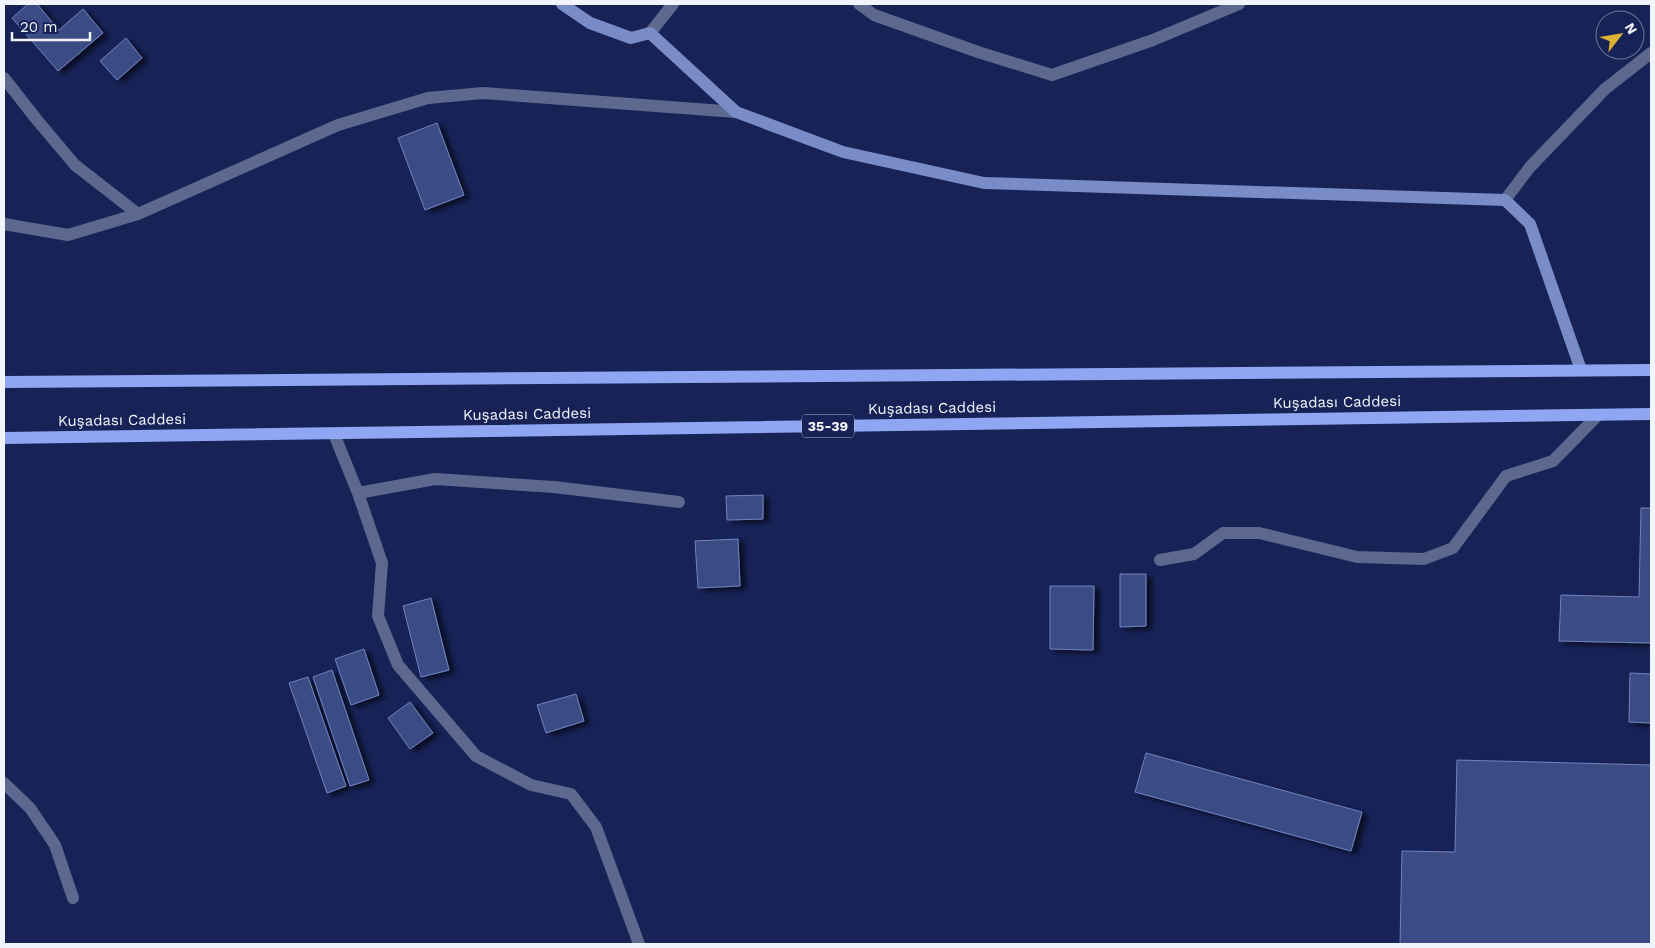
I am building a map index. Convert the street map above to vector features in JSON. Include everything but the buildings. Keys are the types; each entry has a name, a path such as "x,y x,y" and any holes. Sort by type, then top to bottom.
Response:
{"main road":[{"name":"Kuşadası Caddesi","path":"4,382 1651,370"},
{"name":"Kuşadası Caddesi","path":"4,438 1651,414"}],"street":[{"path":"562,4 590,23 631,38 650,33 673,4"},
{"path":"859,4 874,15 978,52 1052,75 1153,40 1239,4"},
{"path":"650,33 736,112"},
{"path":"1504,200 1530,167 1605,89 1651,53"},
{"path":"4,78 75,165 138,214"},
{"path":"4,224 68,235 138,214 338,125 428,98 483,93 736,112 843,152 984,183 1504,200 1530,224 1581,370"},
{"path":"1160,560 1194,554 1223,533 1259,533 1357,556 1424,559 1453,548 1506,476 1553,461 1598,414"},
{"path":"334,434 358,493 382,563 378,616 398,665 476,756 530,785 571,794 596,827 639,944"},
{"path":"358,493 435,479 554,486 679,502"},
{"path":"4,783 30,808 55,844 73,898"}]}
